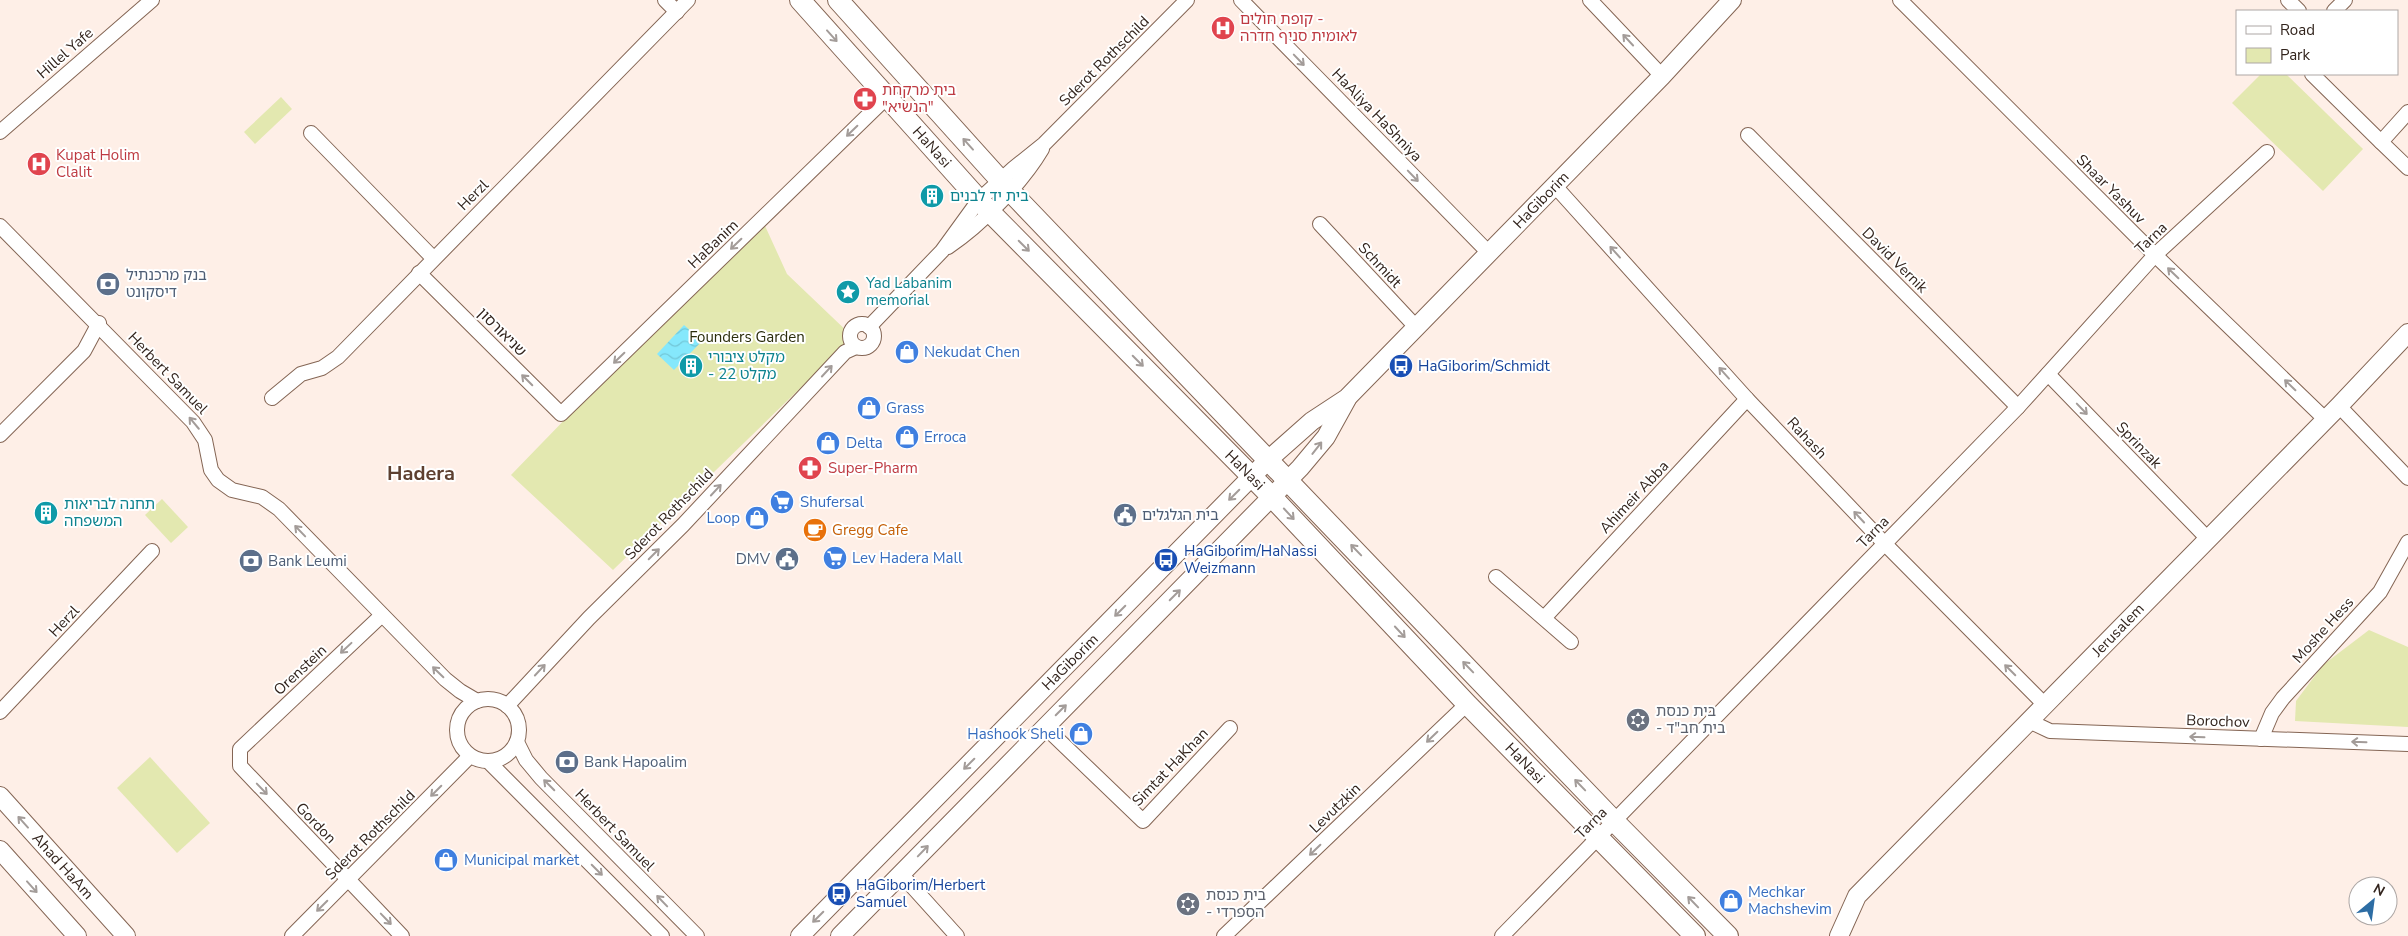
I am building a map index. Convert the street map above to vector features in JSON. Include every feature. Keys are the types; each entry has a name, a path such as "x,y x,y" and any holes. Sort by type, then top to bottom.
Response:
{"main road":[{"name":"HaNasi","path":"800,0 984,206 1272,497 1468,704 1696,936"},
{"name":"HaNasi","path":"838,0 1005,185 1615,822 1728,936"}],"street":[{"name":"Hillel Yafe","path":"0,132 152,0"},
{"path":"665,0 677,12"},
{"name":"Herzl","path":"272,398 301,374 330,363 688,0"},
{"name":"Sderot Rothschild","path":"507,706 589,618 683,526 845,352 856,347 863,348 870,345 874,337 869,327 942,251 970,231 984,206 1005,185 1033,164 1044,144 1187,0"},
{"name":"HaAliya HaShniya","path":"1241,0 1489,253"},
{"path":"1590,0 1662,76"},
{"name":"HaGiborim","path":"800,936 1268,460 1312,421 1347,398 1662,76 1732,0"},
{"name":"Shaar Yashuv","path":"1900,0 2155,256 2325,419"},
{"path":"2288,0 2298,10"},
{"path":"2335,10 2345,0"},
{"path":"2313,75 2408,168"},
{"name":"HaBanim","path":"561,414 887,97"},
{"path":"2381,142 2408,112"},
{"path":"310,133 433,258"},
{"name":"David Vernik","path":"1748,135 2018,408"},
{"name":"Tarna","path":"1502,936 2018,408 2155,256 2267,152"},
{"name":"Rahash","path":"1555,186 1747,399 1884,543 2044,705"},
{"name":"Schmidt","path":"1320,224 1416,327"},
{"name":"Herbert Samuel","path":"0,226 98,324 201,432 205,440 211,470 218,480 232,490 262,497 271,503 445,679 477,701"},
{"name":"שניאורסון","path":"419,273 561,414"},
{"path":"0,435 84,351 98,324"},
{"name":"Jerusalem","path":"1839,936 1857,896 2339,406 2408,332"},
{"name":"Sprinzak","path":"2048,374 2208,539"},
{"name":"HaGiborim","path":"840,936 1272,497 1326,437 1347,398"},
{"name":"Ahimeir Abba","path":"1545,617 1747,399"},
{"path":"2339,406 2408,478"},
{"name":"Moshe Hess","path":"2262,739 2272,713 2380,592 2408,542"},
{"name":"Herzl","path":"0,712 152,551"},
{"path":"1496,577 1572,642"},
{"name":"Orenstein","path":"240,749 382,615"},
{"path":"488,762 505,756 517,742 519,732 518,722 507,706 498,700 487,699 477,701 462,713 457,726 458,741 470,756 488,762 662,936"},
{"name":"Levutzkin","path":"1224,936 1468,704"},
{"name":"Borochov","path":"2029,721 2050,731 2408,744"},
{"name":"Simtat HaKhan","path":"1045,727 1143,821 1230,728"},
{"name":"Herbert Samuel","path":"517,742 526,760 541,778 696,936"},
{"name":"Gordon","path":"240,749 240,766 402,936"},
{"name":"Sderot Rothschild","path":"292,936 470,756"},
{"name":"Ahad HaAm","path":"0,796 126,936"},
{"path":"0,850 70,934"},
{"path":"901,874 957,936"}],"green space":[{"path":"2260,75 2287,75 2363,149 2323,191 2232,103"},
{"path":"281,97 292,109 255,144 244,132"},
{"name":"Founders Garden","path":"761,217 787,274 853,337 613,570 511,475"},
{"path":"162,499 188,527 171,543 145,515"},
{"path":"2369,630 2408,647 2408,727 2295,721 2296,701 2323,665"},
{"path":"150,757 210,823 177,853 117,788"}],"water":[{"path":"684,325 702,341 674,370 657,354"}],"place":[{"name":"קופת חולים - לאומית סניף חדרה","path":"1223,28"},
{"name":"בית מרקחת \"הנשיא\"","path":"865,99"},
{"name":"Kupat Holim Clalit","path":"39,164"},
{"name":"בית יד לבנים","path":"932,196"},
{"name":"בנק מרכנתיל דיסקונט","path":"108,284"},
{"name":"Yad Labanim memorial","path":"848,292"},
{"name":"Nekudat Chen","path":"907,352"},
{"name":"מקלט ציבורי - מקלט 22","path":"691,366"},
{"name":"HaGiborim/Schmidt","path":"1401,366"},
{"name":"Grass","path":"869,408"},
{"name":"Erroca","path":"907,437"},
{"name":"Delta","path":"828,443"},
{"name":"Super-Pharm","path":"810,468"},
{"name":"Shufersal","path":"782,502"},
{"name":"תחנה לבריאות המשפחה","path":"46,513"},
{"name":"בית הגלגלים","path":"1125,515"},
{"name":"Loop","path":"757,518"},
{"name":"Gregg Cafe","path":"815,530"},
{"name":"Lev Hadera Mall","path":"835,558"},
{"name":"DMV","path":"787,559"},
{"name":"HaGiborim/HaNassi Weizmann","path":"1166,560"},
{"name":"Bank Leumi","path":"251,561"},
{"name":"בית כנסת - בית חב\"ד","path":"1638,720"},
{"name":"Hashook Sheli","path":"1081,734"},
{"name":"Bank Hapoalim","path":"567,762"},
{"name":"Municipal market","path":"446,860"},
{"name":"HaGiborim/Herbert Samuel","path":"839,894"},
{"name":"Mechkar Machshevim","path":"1731,901"},
{"name":"בית כנסת - הספרדי","path":"1188,904"}],"district":[{"name":"Hadera","path":"421,473"}]}
